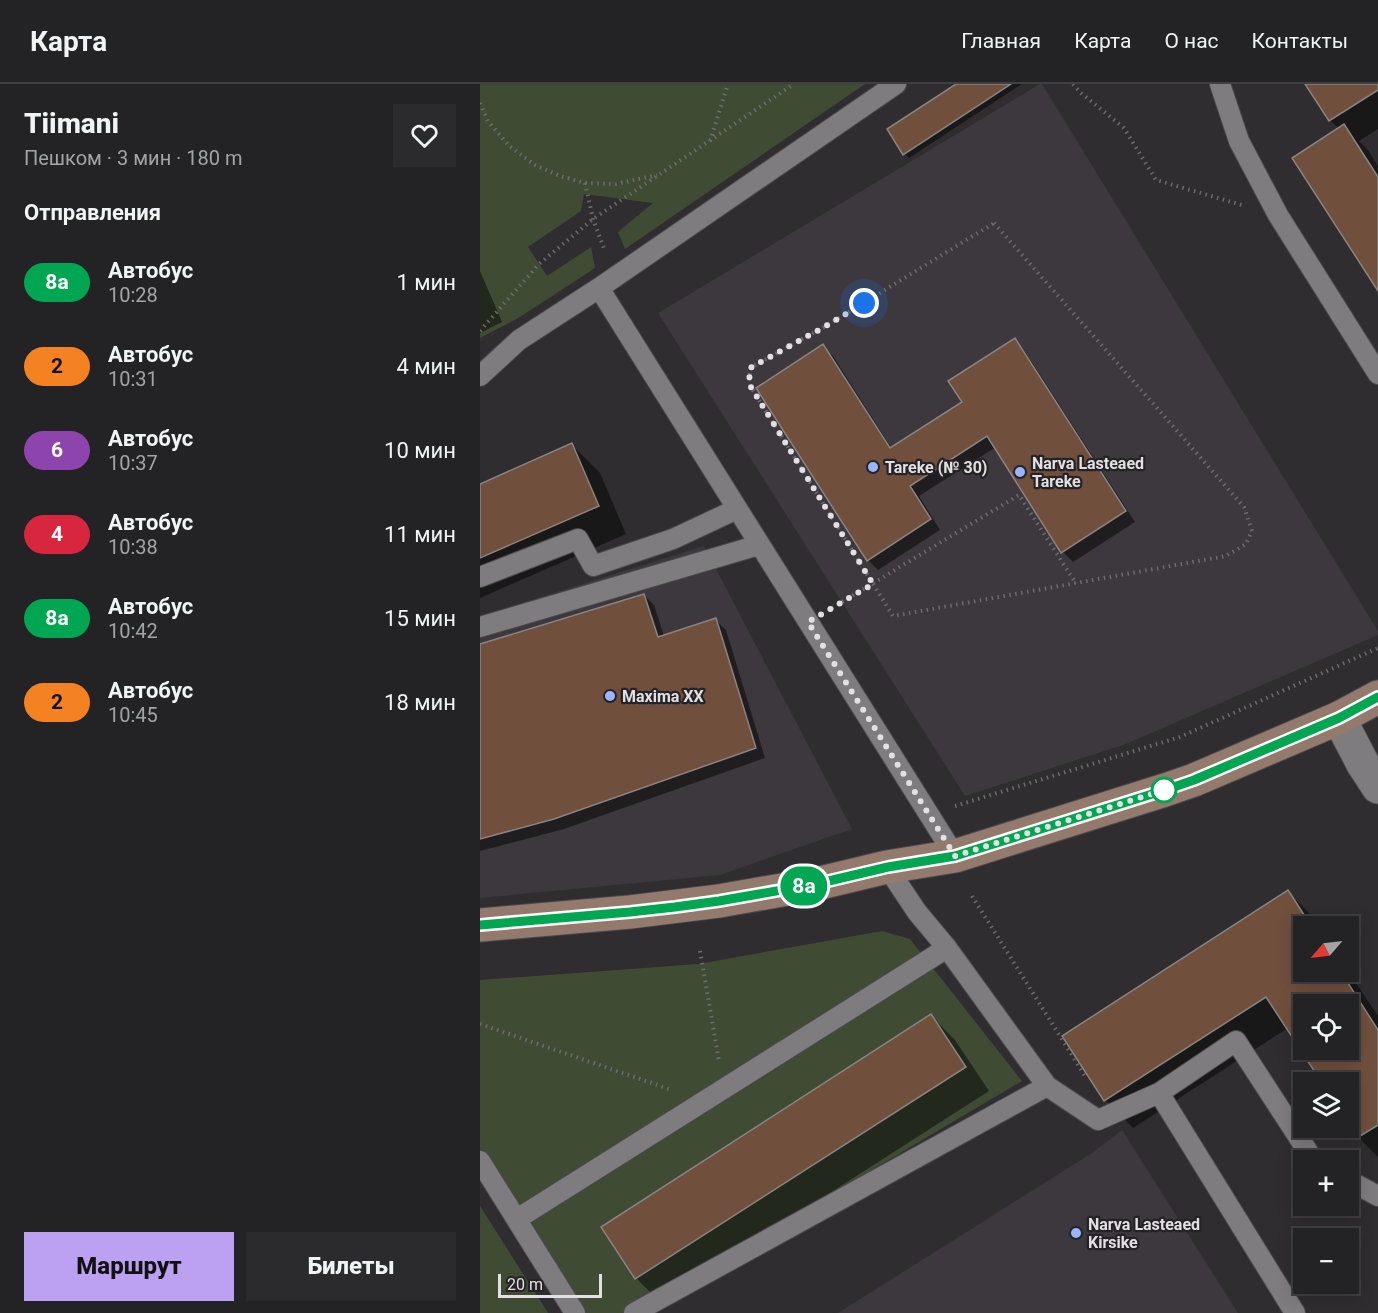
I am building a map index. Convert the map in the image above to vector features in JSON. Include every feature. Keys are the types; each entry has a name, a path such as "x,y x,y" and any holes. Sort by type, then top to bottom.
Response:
{"street":[{"path":"480,925 630,912 719,901 955,856 1194,780 1339,718 1378,697"},
{"path":"1339,718 1378,787"}],"lane":[{"path":"480,376 519,340 607,283 896,84"},
{"path":"1220,84 1239,141 1278,215 1378,374"},
{"path":"607,283 737,509 955,856"},
{"path":"480,577 578,539 593,566 673,539 737,509"},
{"path":"480,627 759,544"},
{"path":"888,867 917,912 947,948 1047,1086 1098,1120 1159,1093 1236,1041 1307,1150"},
{"path":"517,1220 947,948"},
{"path":"634,1313 1047,1086"},
{"path":"1159,1093 1295,1313"},
{"path":"480,1161 575,1313"},
{"path":"1359,1186 1378,1196"}],"path":[{"path":"710,141 728,84"},
{"path":"480,331 539,264 593,219 794,84"},
{"path":"1073,84 1124,128 1156,180 1278,215"},
{"path":"480,103 488,121 509,146 536,165 560,176 585,183 615,184 661,175"},
{"path":"585,183 607,283"},
{"path":"994,223 1244,507 1252,531 1246,544 1226,556 1075,582 893,616 749,384 750,368 826,326 994,223"},
{"path":"808,622 1019,495 1075,582"},
{"path":"929,813 1180,737 1378,648"},
{"path":"972,896 1110,1115"},
{"path":"700,951 724,1089"},
{"path":"480,1024 705,1101"}],"shaded area":[{"name":"Narva Lasteaed Tareke","path":"1040,84 1378,631 1378,635 1126,744 965,796 658,313"},
{"path":"704,546 852,829 720,875 480,898 480,616"},
{"name":"Narva Lasteaed Kirsike","path":"1122,1130 1238,1313 838,1313 1092,1153"}],"green space":[{"path":"480,84 865,84 625,249 618,232 653,203 584,194 581,211 528,247 547,276 591,247 595,268 520,317 480,338"},
{"path":"882,931 910,939 1022,1081 631,1313 575,1313 480,1161 480,980 698,964"},
{"path":"480,1206 548,1313 480,1313"}],"building":[{"path":"956,84 1011,84 903,155 887,129"},
{"path":"1305,84 1378,84 1378,90 1329,121"},
{"path":"1344,124 1378,177 1378,291 1292,158"},
{"name":"Tareke (№ 30)","path":"1015,338 1126,511 1061,553 987,436 910,486 931,519 867,561 756,388 823,344 890,448 962,402 948,381"},
{"path":"572,443 599,506 480,558 480,484"},
{"name":"Maxima XX","path":"644,594 658,637 716,618 756,748 554,819 480,839 480,644"},
{"path":"1288,890 1305,916 1293,916 1293,982 1347,982 1355,994 1293,994 1293,1038 1266,997 1104,1101 1062,1036"},
{"path":"1359,1000 1378,1030 1378,1125 1359,1137 1359,1072 1315,1072 1307,1060 1359,1060"},
{"path":"931,1014 966,1067 635,1279 601,1227"}],"bus line":[{"name":"8a","path":"480,925 630,912 719,901 955,856 1194,780 1339,718 1378,697"}],"place":[{"name":"Tareke (№ 30)","path":"873,467"},
{"name":"Narva Lasteaed Tareke","path":"1020,472"},
{"name":"Maxima XX","path":"610,696"},
{"name":"Narva Lasteaed Kirsike","path":"1076,1233"}],"route":[{"path":"864,303 750,368 749,384 873,584 808,622 955,856 1164,790"}]}
